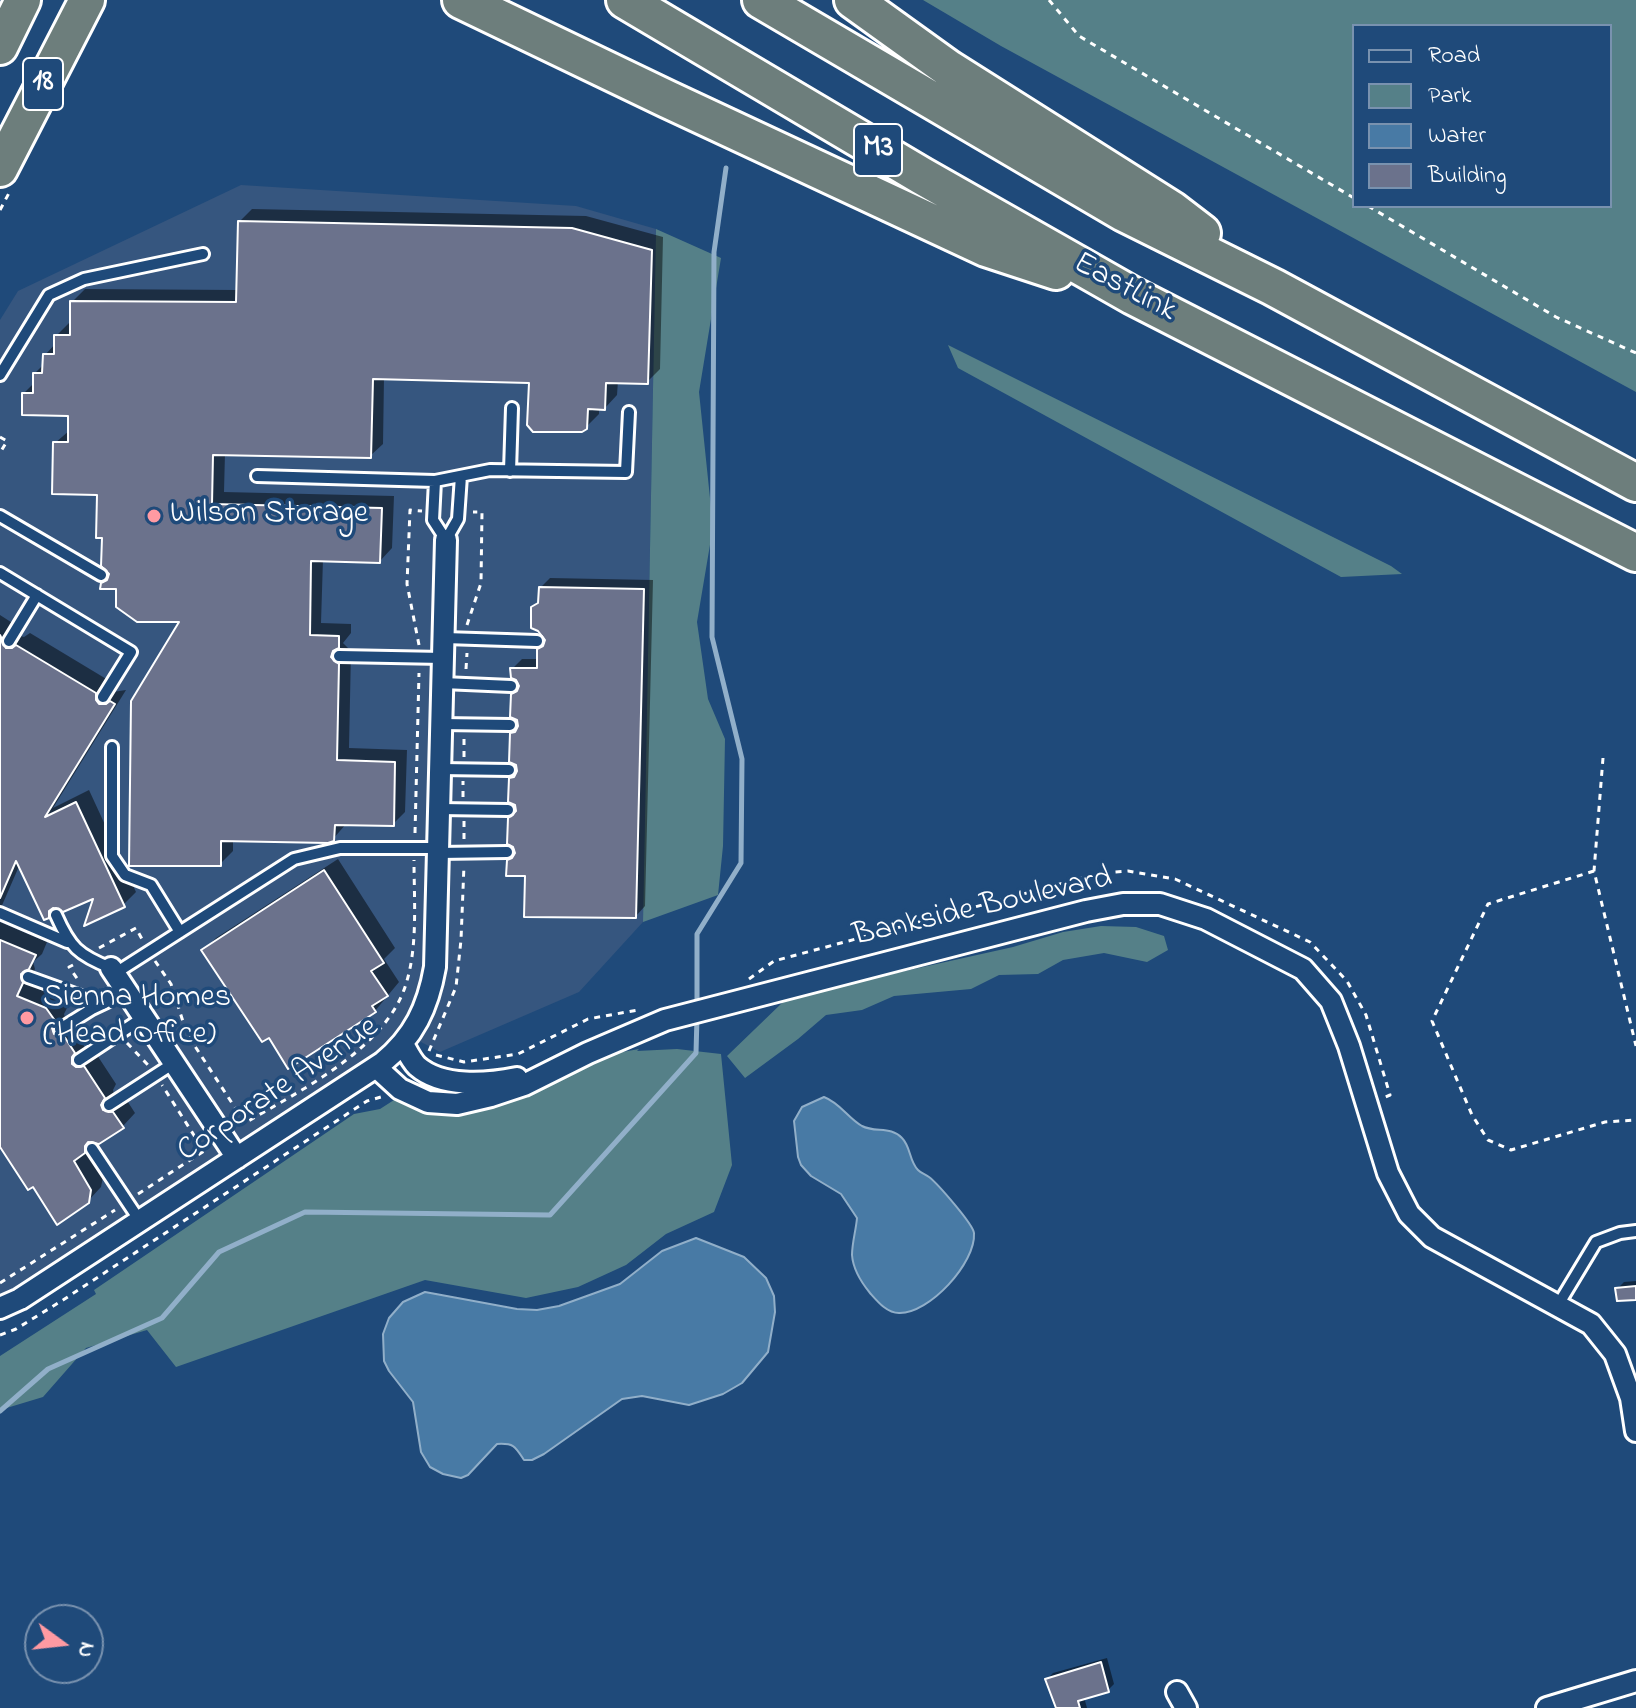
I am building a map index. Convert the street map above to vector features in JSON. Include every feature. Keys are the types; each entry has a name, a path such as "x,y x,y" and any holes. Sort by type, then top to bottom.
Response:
{"highway":[{"name":"18","path":"0,47 23,0"},
{"name":"18","path":"0,169 87,0"},
{"path":"461,0 986,248 1133,296"},
{"name":"EastLink","path":"625,0 922,176 1133,296 1636,553"},
{"name":"M3","path":"761,0 1124,213 1273,287 1636,483"},
{"path":"853,0 949,69 1172,210 1273,287"}],"street":[{"name":"Corporate Avenue","path":"0,1308 20,1299 376,1067 403,1044 422,1014 434,978 446,540"},
{"name":"Bankside Boulevard","path":"376,1067 400,1089 414,1096 428,1102 457,1104 502,1092 556,1069 658,1014 743,991 1086,911 1123,904 1160,904 1206,919 1303,969 1331,1001 1349,1046 1388,1173 1409,1214 1432,1237 1591,1324 1615,1354 1631,1398 1636,1431"},
{"path":"119,981 237,1158"},
{"name":"Bankside Boulevard","path":"403,1044 419,1067 430,1074 458,1081 498,1082 556,1069"},
{"path":"1547,1708 1636,1681"}],"lane":[{"path":"0,375 49,295 84,279 203,254"},
{"path":"510,471 512,408"},
{"path":"257,476 435,481 490,470 626,472 629,412"},
{"path":"435,481 433,520 446,540 458,519 461,476"},
{"path":"0,516 101,575"},
{"path":"0,573 131,652 103,697"},
{"path":"9,641 37,595"},
{"path":"339,656 537,641"},
{"path":"443,683 511,686"},
{"path":"442,724 510,725"},
{"path":"112,747 112,856 125,875 151,885 180,932"},
{"path":"441,769 509,770"},
{"path":"440,809 508,810"},
{"path":"28,977 92,1000 180,932 294,859 340,848 507,852"},
{"path":"0,913 67,942 119,981"},
{"path":"56,915 67,942"},
{"path":"60,1029 92,1009 119,981"},
{"path":"79,1060 144,1017"},
{"path":"109,1105 174,1063"},
{"path":"92,1149 140,1221"},
{"path":"1558,1305 1596,1242 1636,1231"}],"path":[{"path":"1049,0 1079,36 1352,197"},
{"path":"1371,208 1556,317 1636,353"},
{"path":"0,437 7,441 0,453"},
{"path":"1603,758 1594,871 1636,1046"},
{"path":"743,991 774,961 1101,873 1128,871 1175,879 1310,942 1347,981 1366,1015 1390,1095 1366,1105"},
{"path":"1594,871 1488,904 1432,1021 1472,1115 1488,1140 1511,1150 1605,1122 1636,1120"},
{"path":"429,1054 464,1062 518,1054 588,1019 658,1014"},
{"path":"0,1335 16,1329 63,1300 367,1101 382,1096 392,1099"},
{"path":"0,1283 204,1151"}],"shaded area":[{"path":"241,185 576,206 656,229 643,922 579,992 440,1052 421,1042 382,1063 0,1308 0,320 18,291"}],"green space":[{"path":"923,0 1636,0 1636,392 1001,46"},
{"path":"656,229 721,258 699,392 713,527 697,622 708,699 725,739 723,846 718,895 643,922"},
{"path":"948,345 1402,574 1341,577 958,368"},
{"path":"1101,926 1136,927 1164,936 1168,950 1147,962 1104,953 1063,960 1038,974 999,975 971,989 894,996 862,1010 826,1015 745,1078 727,1056 783,1002 833,987 1013,947 1063,932"},
{"path":"639,1049 637,1051 677,1049 721,1054 732,1165 714,1212 666,1234 626,1265 578,1287 526,1298 425,1280 176,1367 147,1330 86,1348 43,1397 0,1410 0,1356 96,1294 94,1290 354,1114 380,1109 394,1100 419,1108 523,1094 606,1055"}],"water":[{"path":"824,1097 862,1126 898,1134 915,1166 939,1187 972,1228 973,1245 959,1272 936,1296 911,1311 891,1311 867,1289 858,1275 852,1255 857,1218 841,1194 811,1176 801,1165 794,1121 802,1107"},
{"path":"696,1238 744,1257 766,1278 774,1296 775,1312 768,1352 742,1383 723,1394 689,1405 642,1396 622,1399 532,1460 524,1460 511,1445 497,1444 468,1475 461,1478 430,1467 421,1452 413,1402 384,1361 383,1334 389,1318 403,1302 425,1292 517,1309 537,1310 559,1306 620,1284 662,1251"}],"building":[{"path":"238,221 572,228 652,250 648,384 606,383 605,410 588,409 587,429 582,432 533,432 527,425 529,383 373,379 371,458 213,455 212,504 382,508 380,563 311,561 310,635 339,636 339,648 333,651 331,657 339,664 337,760 395,762 394,826 335,825 334,841 328,843 221,841 221,866 129,866 131,701 179,622 137,622 116,607 116,589 100,589 109,574 101,566 102,538 96,538 97,495 52,494 53,442 68,442 68,416 22,415 22,393 33,393 33,373 42,373 43,354 54,354 54,335 70,335 70,301 236,302"},
{"path":"539,587 644,589 636,918 524,917 525,876 506,876 507,860 515,853 513,847 507,844 508,818 516,811 515,805 508,802 509,778 514,777 517,771 516,765 509,762 510,733 515,732 518,726 517,720 510,717 511,694 519,686 511,678 510,668 537,668 537,649 543,646 545,640 531,628 531,607 538,603"},
{"path":"0,635 6,648 16,645 96,693 99,704 110,701 115,704 45,817 76,802 125,907 84,926 93,899 63,912 53,908 49,911 49,918 44,920 16,861 0,898"},
{"path":"324,870 384,963 371,971 388,996 372,1006 376,1012 288,1069 269,1038 262,1042 201,950"},
{"path":"0,940 36,955 29,969 21,974 23,983 17,996 46,1008 56,1022 52,1028 54,1034 64,1036 75,1053 72,1064 84,1066 105,1098 101,1105 103,1110 113,1112 124,1128 99,1144 88,1142 85,1153 74,1161 91,1190 89,1203 57,1225 33,1187 28,1190 0,1147"},
{"path":"1636,1286 1636,1300 1617,1301 1615,1288"},
{"path":"1101,1662 1109,1692 1078,1701 1080,1708 1056,1708 1045,1679"}],"waterway":[{"path":"697,1007 697,934 741,863 742,759 712,637 714,252 726,168"},
{"path":"0,1411 48,1369 162,1318 219,1252 305,1212 550,1215 696,1053 697,1017"}],"place":[{"name":"Wilson Storage","path":"154,516"},
{"name":"Sienna Homes (Head Office)","path":"27,1018"}]}
